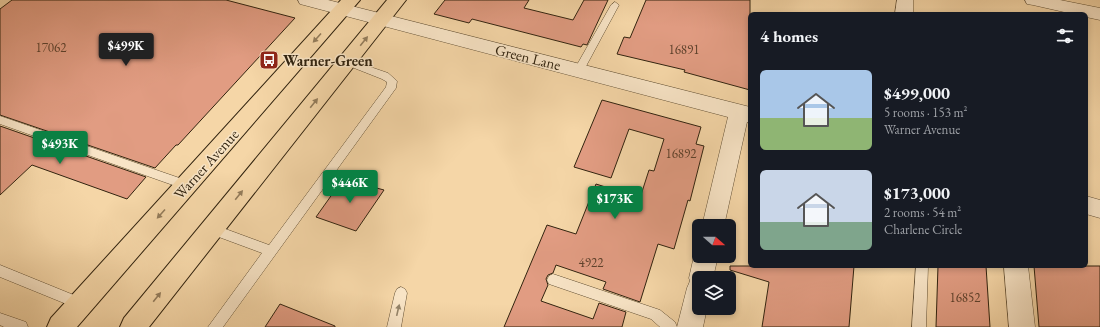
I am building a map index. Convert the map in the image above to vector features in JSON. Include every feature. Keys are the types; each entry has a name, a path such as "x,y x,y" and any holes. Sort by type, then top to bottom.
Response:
{"main road":[{"path":"133,327 397,0"},
{"name":"Warner Avenue","path":"60,327 347,5"}],"street":[{"name":"Green Lane","path":"306,0 347,5 381,20 745,114"},
{"path":"904,12 905,0"},
{"path":"1033,0 1100,14"},
{"path":"715,219 745,114"},
{"path":"1088,206 1100,209"},
{"path":"1016,268 1022,327"},
{"path":"690,327 693,315"}],"lane":[{"path":"579,70 615,5"},
{"path":"215,327 391,88 392,81 385,76 347,62"},
{"path":"0,120 187,185"},
{"path":"212,229 271,251"},
{"path":"919,327 922,268"},
{"path":"0,271 81,304"},
{"path":"553,280 655,314 670,327"},
{"path":"394,327 399,309 401,293"},
{"path":"0,318 21,327"}],"building":[{"path":"12,0 226,0 295,18 155,168 0,115 0,9"},
{"path":"445,0 529,0 524,8 573,20 584,0 608,0 587,45 583,44 581,47 472,19 469,23 434,14"},
{"path":"646,0 750,0 750,12 748,12 748,89 684,72 685,70 617,54 624,37 630,38"},
{"path":"602,100 701,127 696,144 704,146 690,201 688,200 674,249 658,244 640,302 603,289 606,282 556,265 553,273 548,275 546,279 548,285 541,301 593,319 599,303 626,312 622,327 504,327 547,225 576,234 596,184 640,198 649,170 654,171 664,139 629,129 611,178 574,167"},
{"path":"0,126 146,177 127,199 32,165 0,195"},
{"path":"343,179 384,190 356,231 316,217"},
{"path":"730,266 748,266 748,268 854,268 849,327 762,327 769,282 730,270"},
{"path":"1088,266 1100,266 1100,327 1039,327 1034,268 1088,268"},
{"path":"938,268 986,268 990,327 936,327"},
{"path":"280,304 335,326 335,327 265,327"}],"place":[{"name":"Warner-Green","path":"269,60"}]}
